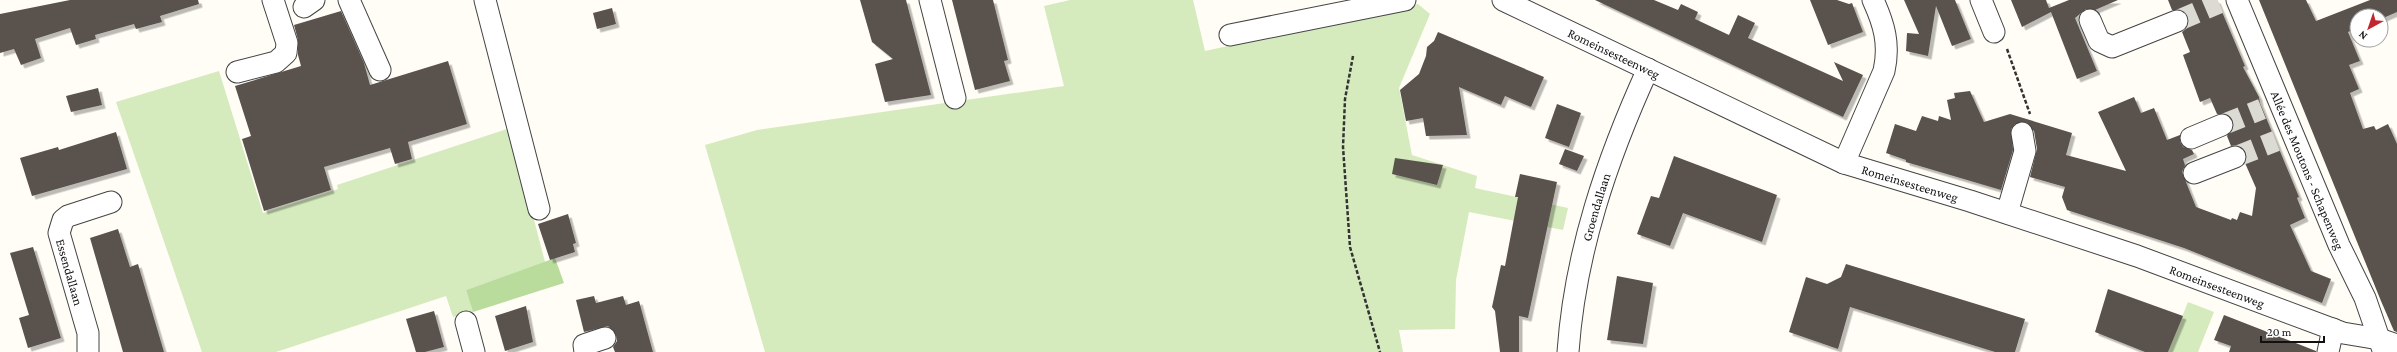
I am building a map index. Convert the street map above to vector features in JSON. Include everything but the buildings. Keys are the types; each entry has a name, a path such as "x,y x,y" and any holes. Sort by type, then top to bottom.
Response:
{"street":[{"path":"237,72 276,62 286,53 286,43 273,0"},
{"path":"349,0 380,70"},
{"path":"485,0 539,209"},
{"path":"930,0 955,98"},
{"path":"1230,35 1405,0"},
{"name":"Romeinsesteenweg","path":"1503,0 1844,163 2007,213 2137,256 2333,329 2386,345"},
{"path":"1844,163 1884,71 1886,60 1887,38 1873,0"},
{"path":"1981,0 1994,32"},
{"name":"Allée des Moutons - Schapenweg","path":"2227,1 2284,138 2339,245 2386,345"},
{"path":"2090,20 2099,41 2112,47 2177,21"},
{"name":"Groendallaan","path":"1568,352 1578,272 1594,205 1626,118 1648,69"},
{"path":"2191,138 2222,125"},
{"path":"2007,213 2025,151 2022,133"},
{"path":"2194,173 2235,157"},
{"name":"Essendallaan","path":"88,352 88,333 59,233 63,220 68,216 111,202"},
{"path":"466,322 474,352"},
{"path":"2328,352 2333,329"},
{"path":"585,352 584,345 605,338"}],"path":[{"path":"1994,32 2002,36 2034,126 2022,133"},
{"path":"1353,56 1345,99 1343,147 1350,247 1380,352"}],"green space":[{"path":"1070,0 1193,0 1205,51 1418,4 1430,14 1399,88 1412,155 1477,176 1475,188 1568,208 1563,230 1469,212 1456,280 1455,329 1399,330 1403,352 765,352 705,145 757,130 1064,86 1044,6"},
{"path":"219,71 263,213 338,189 337,185 510,128 545,262 466,290 473,312 453,317 446,296 276,352 202,352 116,102"},
{"path":"555,258 564,283 473,312 466,290"},
{"path":"2188,302 2214,312 2198,352 2168,352"}],"tunnel":[{"path":"2177,21 2219,3"},
{"path":"2222,125 2262,109"},
{"path":"2235,157 2276,141"}]}
